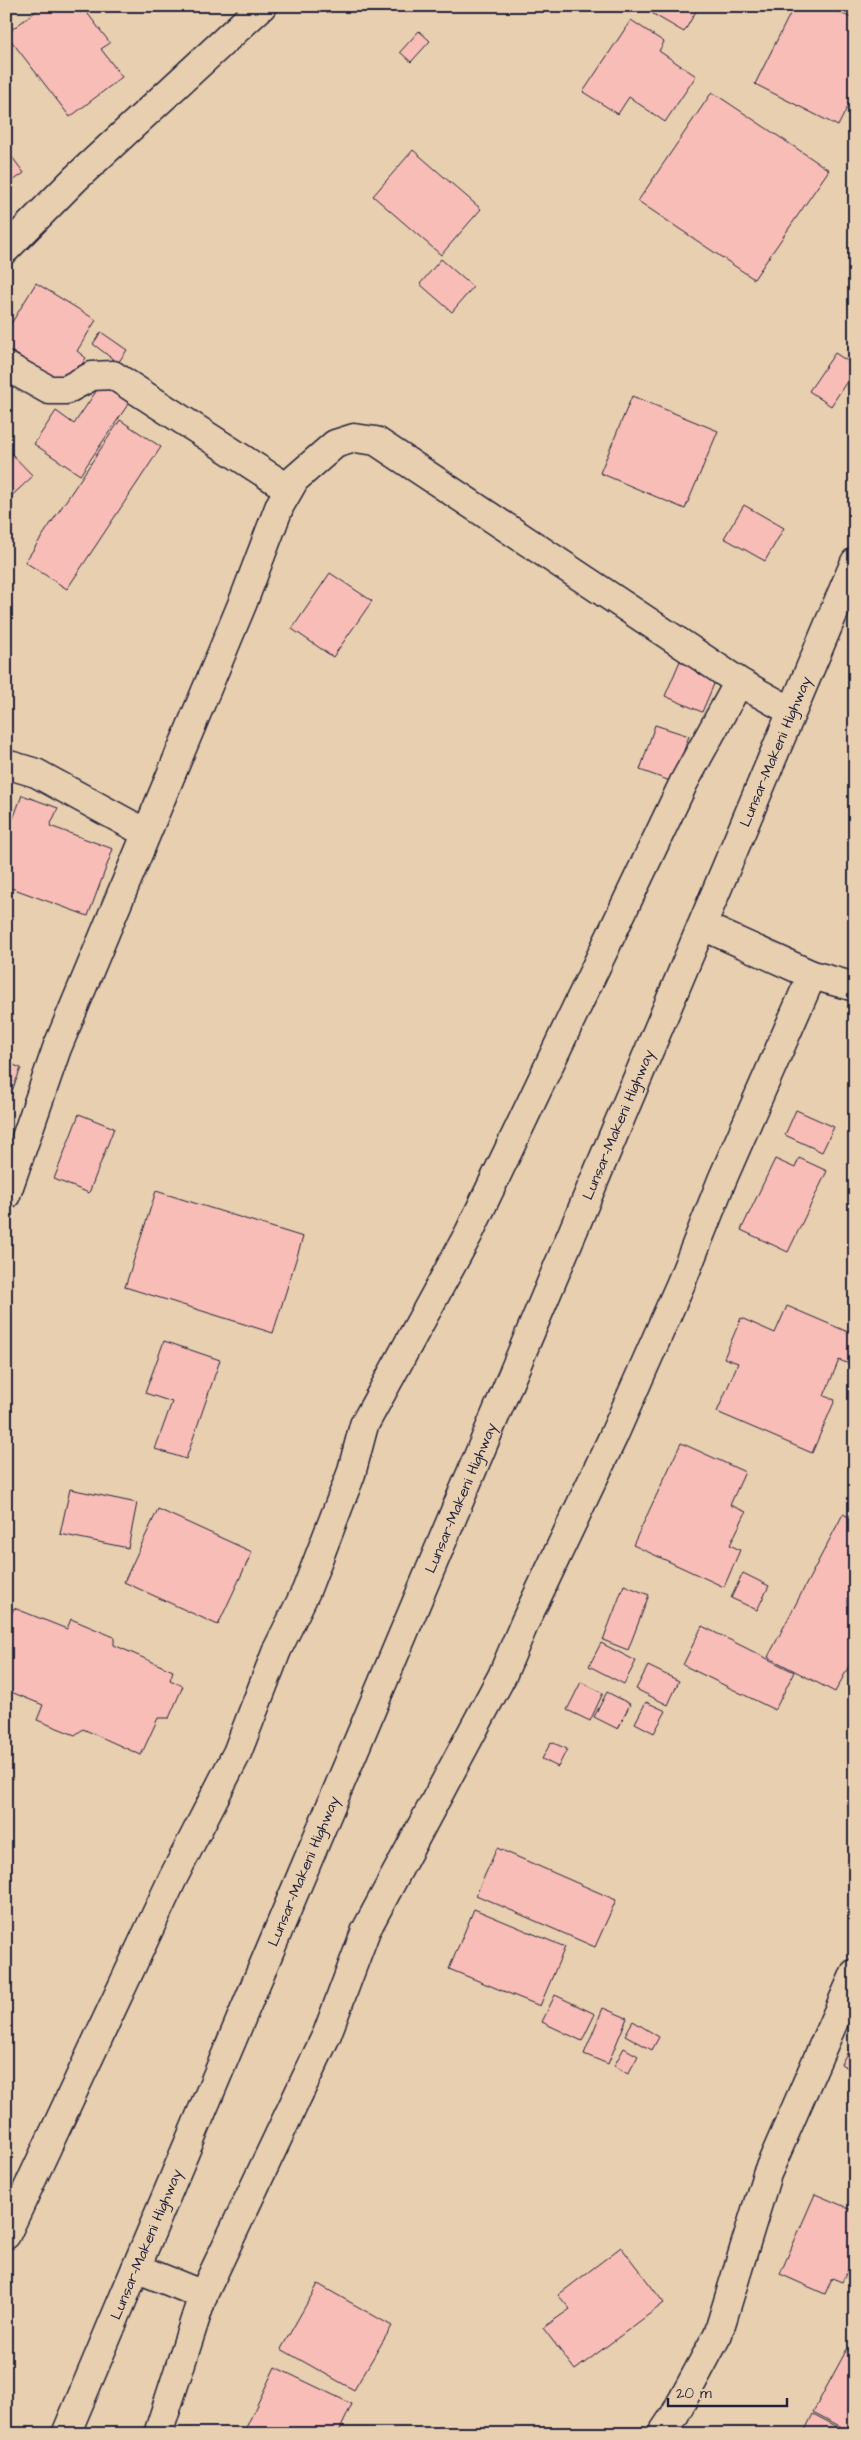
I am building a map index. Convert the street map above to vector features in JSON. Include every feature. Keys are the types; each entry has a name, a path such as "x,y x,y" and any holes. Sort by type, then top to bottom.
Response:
{"street":[{"path":"6,249 76,178 262,6"},
{"path":"6,366 49,390 66,390 92,376 113,376 289,490"},
{"path":"6,1195 57,1048 243,602 280,505 295,478 335,444 354,438 376,441 738,682 791,711"},
{"name":"Lunsar-Makeni Highway","path":"66,2434 855,562"},
{"path":"6,2235 173,1878 237,1753 278,1650 306,1591 351,1474 364,1425 469,1233 684,782 738,682"},
{"path":"6,764 36,773 146,832"},
{"path":"703,926 812,975 855,987"},
{"path":"158,2434 203,2295 327,2034 366,1930 502,1676 525,1622 613,1437 680,1283 722,1180 812,975"},
{"path":"662,2434 674,2416 718,2334 767,2174 855,1973"},
{"path":"136,2268 203,2295"}],"building":[{"path":"43,6 75,6 80,13 85,10 110,43 101,49 122,77 70,117 6,34"},
{"path":"657,6 699,6 684,32 653,14"},
{"path":"794,6 827,6 855,20 855,92 838,126 755,84"},
{"path":"631,20 664,42 659,51 696,76 665,122 629,97 618,114 583,92"},
{"path":"419,31 430,41 411,62 400,52"},
{"path":"712,92 829,170 754,279 638,201"},
{"path":"6,149 24,173 6,186"},
{"path":"413,150 481,209 441,255 373,196"},
{"path":"441,259 473,287 452,312 420,284"},
{"path":"36,283 96,320 77,351 86,358 68,386 6,348 6,332"},
{"path":"101,332 127,350 118,363 93,344"},
{"path":"835,353 855,366 855,369 831,406 809,391"},
{"path":"101,384 129,403 80,475 34,444 56,411 74,424"},
{"path":"632,396 718,431 685,509 600,473"},
{"path":"120,420 161,447 67,589 25,562"},
{"path":"6,448 33,476 6,501"},
{"path":"744,505 784,528 765,561 724,538"},
{"path":"330,573 372,601 333,657 292,629"},
{"path":"680,661 717,677 702,712 665,696"},
{"path":"655,725 689,736 673,782 640,770"},
{"path":"22,795 58,808 50,826 113,849 88,916 6,886 6,838"},
{"path":"6,1062 21,1068 6,1106"},
{"path":"796,1110 834,1127 822,1152 785,1135"},
{"path":"79,1114 114,1128 89,1193 54,1179"},
{"path":"799,1158 827,1171 788,1252 741,1230 775,1159 795,1168"},
{"path":"156,1191 303,1237 273,1333 125,1287"},
{"path":"787,1306 855,1335 855,1366 839,1360 824,1396 835,1400 812,1453 717,1412 738,1363 724,1358 741,1318 775,1333"},
{"path":"164,1341 220,1360 186,1459 155,1449 172,1402 145,1393"},
{"path":"681,1443 745,1472 730,1505 746,1512 730,1545 740,1550 724,1587 633,1545"},
{"path":"70,1489 137,1503 128,1548 60,1534"},
{"path":"158,1509 252,1552 218,1625 124,1582"},
{"path":"843,1514 855,1520 855,1655 835,1692 768,1657"},
{"path":"743,1573 769,1586 757,1610 731,1598"},
{"path":"624,1585 649,1595 628,1650 603,1640"},
{"path":"14,1608 67,1629 71,1619 114,1637 114,1645 173,1671 170,1680 183,1686 169,1718 158,1718 141,1755 83,1729 75,1735 37,1720 43,1705 6,1690 6,1663 10,1653 6,1651 6,1627"},
{"path":"702,1626 794,1672 775,1710 683,1665"},
{"path":"601,1643 636,1661 624,1684 589,1666"},
{"path":"648,1666 679,1681 668,1705 636,1689"},
{"path":"581,1682 603,1693 590,1721 567,1710"},
{"path":"607,1692 630,1704 618,1729 594,1717"},
{"path":"646,1702 666,1711 654,1733 635,1723"},
{"path":"551,1742 567,1749 558,1767 542,1759"},
{"path":"497,1848 616,1900 595,1947 476,1895"},
{"path":"474,1909 565,1947 540,2006 449,1969"},
{"path":"555,1995 595,2014 582,2041 542,2022"},
{"path":"603,2008 627,2018 608,2064 584,2054"},
{"path":"633,2021 659,2037 652,2050 625,2035"},
{"path":"855,2039 855,2072 841,2064"},
{"path":"624,2048 638,2056 628,2074 614,2066"},
{"path":"815,2194 855,2211 855,2272 848,2270 842,2282 832,2278 825,2294 780,2274"},
{"path":"621,2247 664,2303 575,2370 543,2328 570,2309 558,2295"},
{"path":"318,2284 392,2326 354,2390 281,2349"},
{"path":"847,2349 855,2353 855,2434 813,2412"},
{"path":"275,2367 352,2404 338,2434 243,2434"},
{"path":"813,2414 851,2434 803,2434"}]}
